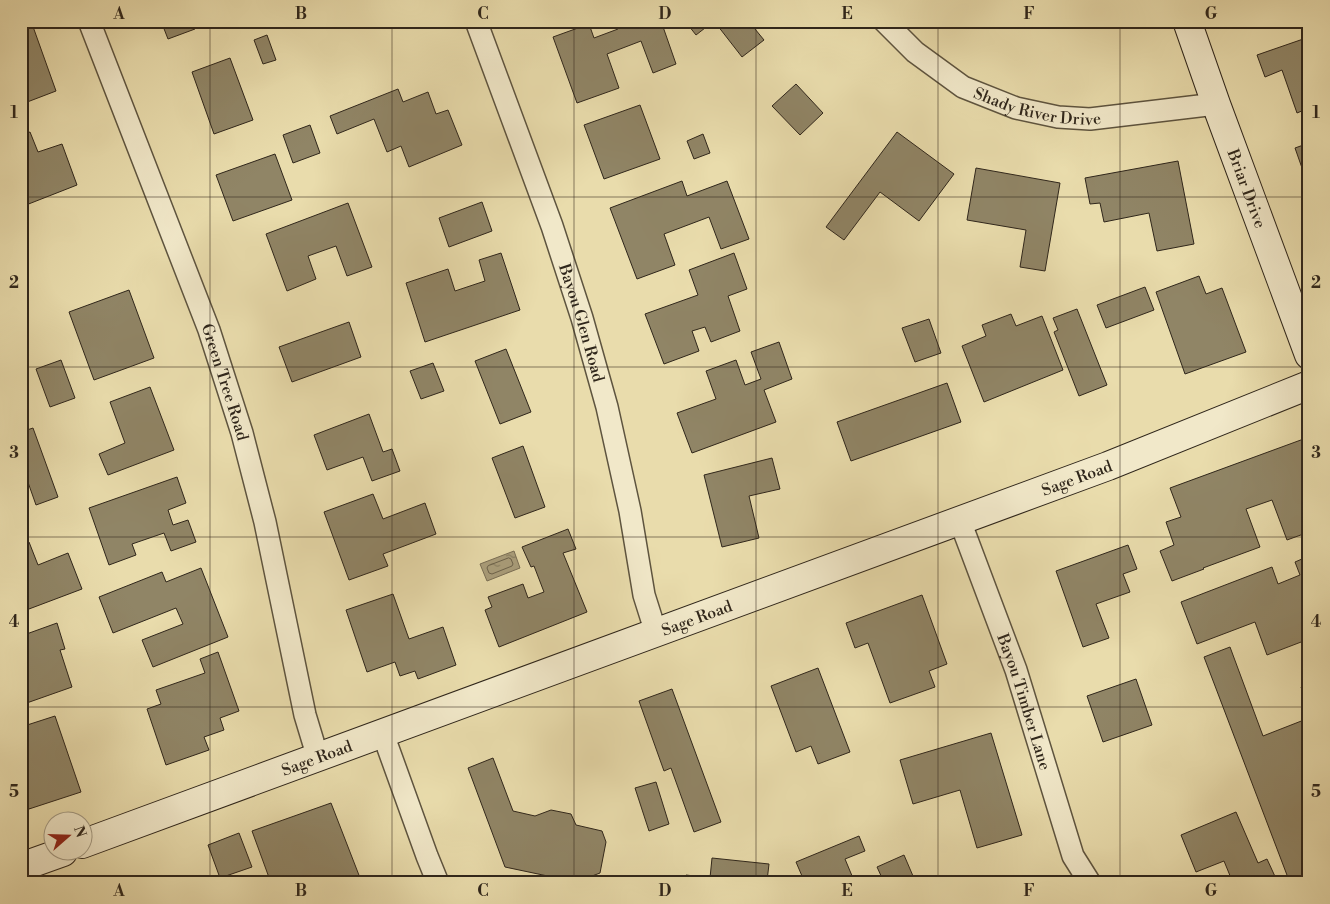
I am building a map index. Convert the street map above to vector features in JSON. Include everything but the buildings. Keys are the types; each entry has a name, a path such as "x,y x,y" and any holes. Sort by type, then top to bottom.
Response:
{"street":[{"name":"Green Tree Road","path":"89,21 209,330 242,433 265,522 305,715 318,758"},
{"name":"Bayou Glen Road","path":"476,21 552,226 582,318 607,407 630,511 644,595 656,633"},
{"name":"Shady River Drive","path":"884,21 915,52 963,87 1016,108 1058,116 1090,119 1216,104"},
{"name":"Briar Drive","path":"1187,21 1309,355"},
{"name":"Sage Road","path":"92,840 1108,466 1309,385"},
{"name":"Bayou Timber Lane","path":"960,521 1016,670 1073,856 1090,883"},
{"path":"383,734 438,883"},
{"path":"21,867 42,860"}],"water":[{"path":"514,551 520,568 487,581 480,564"}]}
